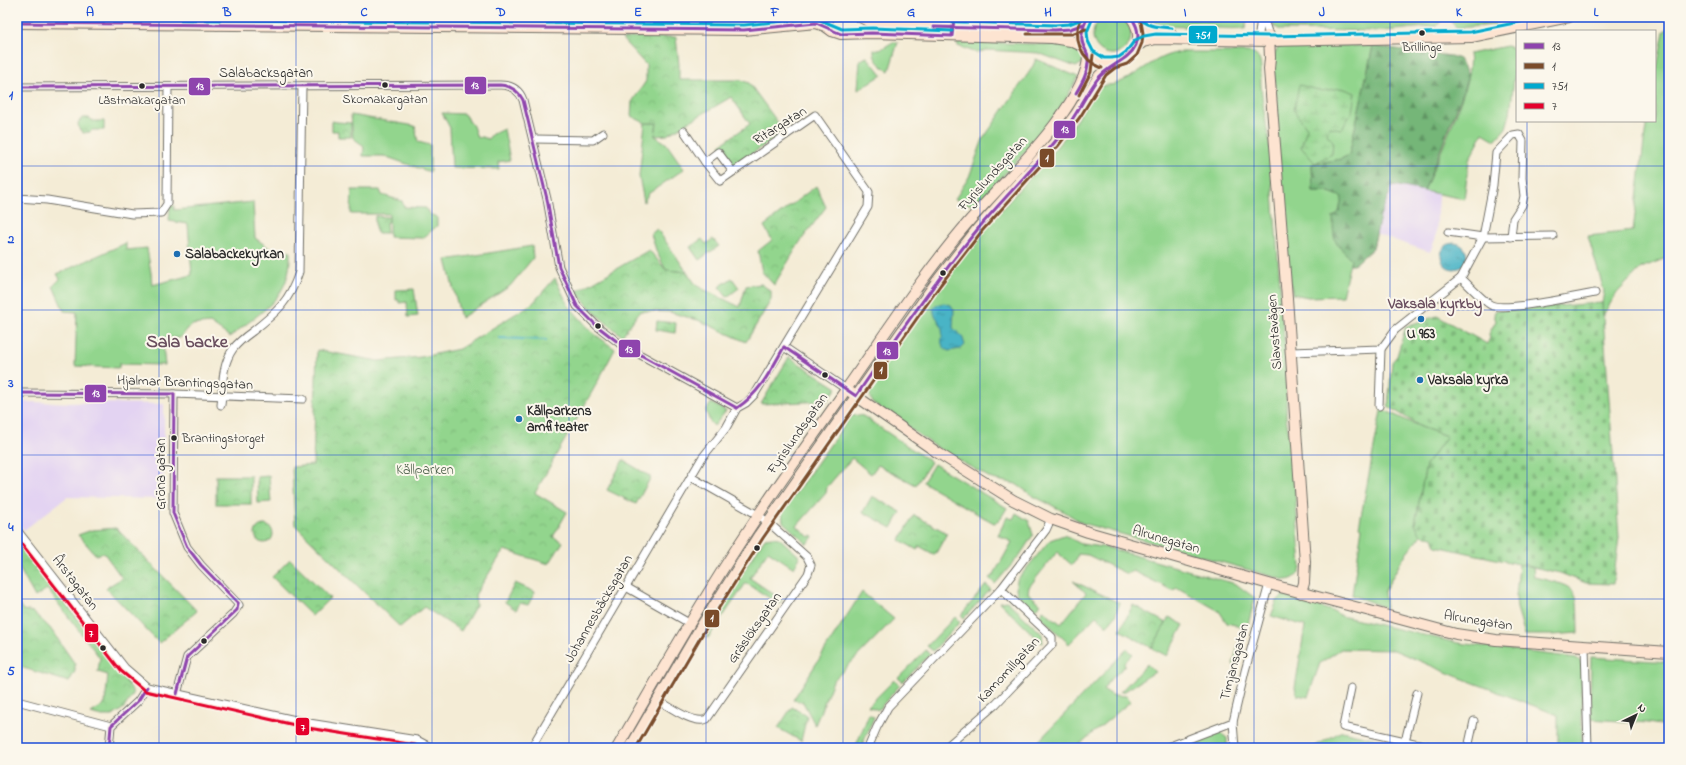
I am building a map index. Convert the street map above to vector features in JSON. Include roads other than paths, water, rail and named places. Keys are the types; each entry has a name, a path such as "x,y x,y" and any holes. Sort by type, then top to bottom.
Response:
{"main road":[{"path":"676,17 784,17"},
{"path":"826,17 827,23 832,31"},
{"path":"846,34 855,26 857,17"},
{"path":"860,17 870,22 879,24 985,28 1070,29 1086,21"},
{"path":"1136,47 1143,42 1156,39 1471,37 1569,17"},
{"path":"17,23 217,21 414,22 744,30 816,23 841,34 1058,39 1071,41 1102,62 1113,63"},
{"name":"Fyrislundsgatan","path":"617,748 689,623 758,515 846,389 924,278 951,243 1045,137 1061,115 1083,80 1088,64 1082,36 1086,21"},
{"path":"1134,21 1144,29 1155,32 1264,38"},
{"path":"1134,21 1138,38 1136,47"},
{"name":"Slavstavägen","path":"1264,38 1269,69 1291,352 1305,562 1302,592"},
{"name":"Fyrislundsgatan","path":"630,748 699,630 768,522 938,280 978,228 1054,143 1076,114 1099,76 1113,63 1124,60 1136,47"},
{"name":"Alrunegatan","path":"846,389 938,454 1013,500 1051,519 1088,532 1269,584 1456,634 1496,640 1669,652"}],"street":[{"path":"1262,17 1264,38"},
{"name":"Salabacksgatan","path":"17,87 508,85 515,88 522,97 534,139"},
{"path":"221,405 222,383 225,366 232,350 247,335 283,306 293,289 299,272 302,86"},
{"path":"17,198 46,200 132,214 161,213 167,204 168,87"},
{"name":"Ritargatan","path":"684,131 720,181 815,116 870,192 869,202"},
{"path":"603,133 593,140 534,139 547,199 559,267 577,306 597,326 619,343 737,408"},
{"path":"1379,406 1381,349 1395,330 1461,278 1483,237 1493,185 1496,153 1512,135 1519,134 1523,141 1522,172 1524,196 1522,205 1514,219 1511,237"},
{"path":"705,162 718,152 733,172"},
{"name":"Johannesbäcksgatan","path":"531,748 702,458 726,428 737,408 746,403 755,394 868,207 869,202"},
{"path":"1448,232 1483,237 1553,236"},
{"path":"1461,278 1492,306 1540,303 1595,293"},
{"name":"Alrunegatan","path":"784,347 846,389"},
{"path":"1291,352 1381,349"},
{"name":"Hjalmar Brantingsgatan","path":"17,393 174,394 303,399"},
{"name":"Gröna gatan","path":"174,394 173,513 187,547 201,565 238,603 237,610 187,657 177,694"},
{"name":"Gräslöksgatan","path":"658,700 694,720 708,719 808,574 811,564 810,561 768,522 691,477"},
{"path":"868,748 876,727 888,707 1001,589 1046,530 1051,519"},
{"name":"Årstagatan","path":"17,530 125,668 147,687"},
{"name":"Timjansgatan","path":"1234,748 1233,722 1245,671 1269,584"},
{"path":"626,587 689,623"},
{"name":"Kamomillgatan","path":"945,748 996,704 1052,645 1052,637 1001,589"},
{"path":"1585,646 1588,748"},
{"path":"109,748 111,726 138,701 147,687 245,710 352,731 417,740 432,748"},
{"path":"1351,688 1343,727 1436,748"},
{"path":"1405,741 1417,693"},
{"path":"17,701 111,726"},
{"path":"1468,748 1474,720"},
{"path":"1165,748 1233,722"}],"water":[{"path":"1454,243 1463,247 1467,256 1463,265 1454,269 1445,265 1441,256 1445,247"},
{"path":"944,303 951,305 954,310 953,328 962,336 965,345 961,349 948,351 942,343 941,325 933,310 934,307"}],"waterway":[{"path":"500,338 546,340"}],"place":[{"name":"Brillinge","path":"1422,33"},
{"name":"Skomakargatan","path":"385,85"},
{"name":"Lästmakargatan","path":"142,86"},
{"name":"Salabackekyrkan","path":"177,254"},
{"name":"U 963","path":"1421,319"},
{"name":"Vaksala kyrka","path":"1420,380"},
{"name":"Källparkens amfiteater","path":"519,419"},
{"name":"Brantingstorget","path":"174,438"}],"district":[{"name":"Vaksala kyrkby","path":"1435,304"},
{"name":"Sala backe","path":"187,343"}],"park label":[{"name":"Källparken","path":"425,470"}]}
